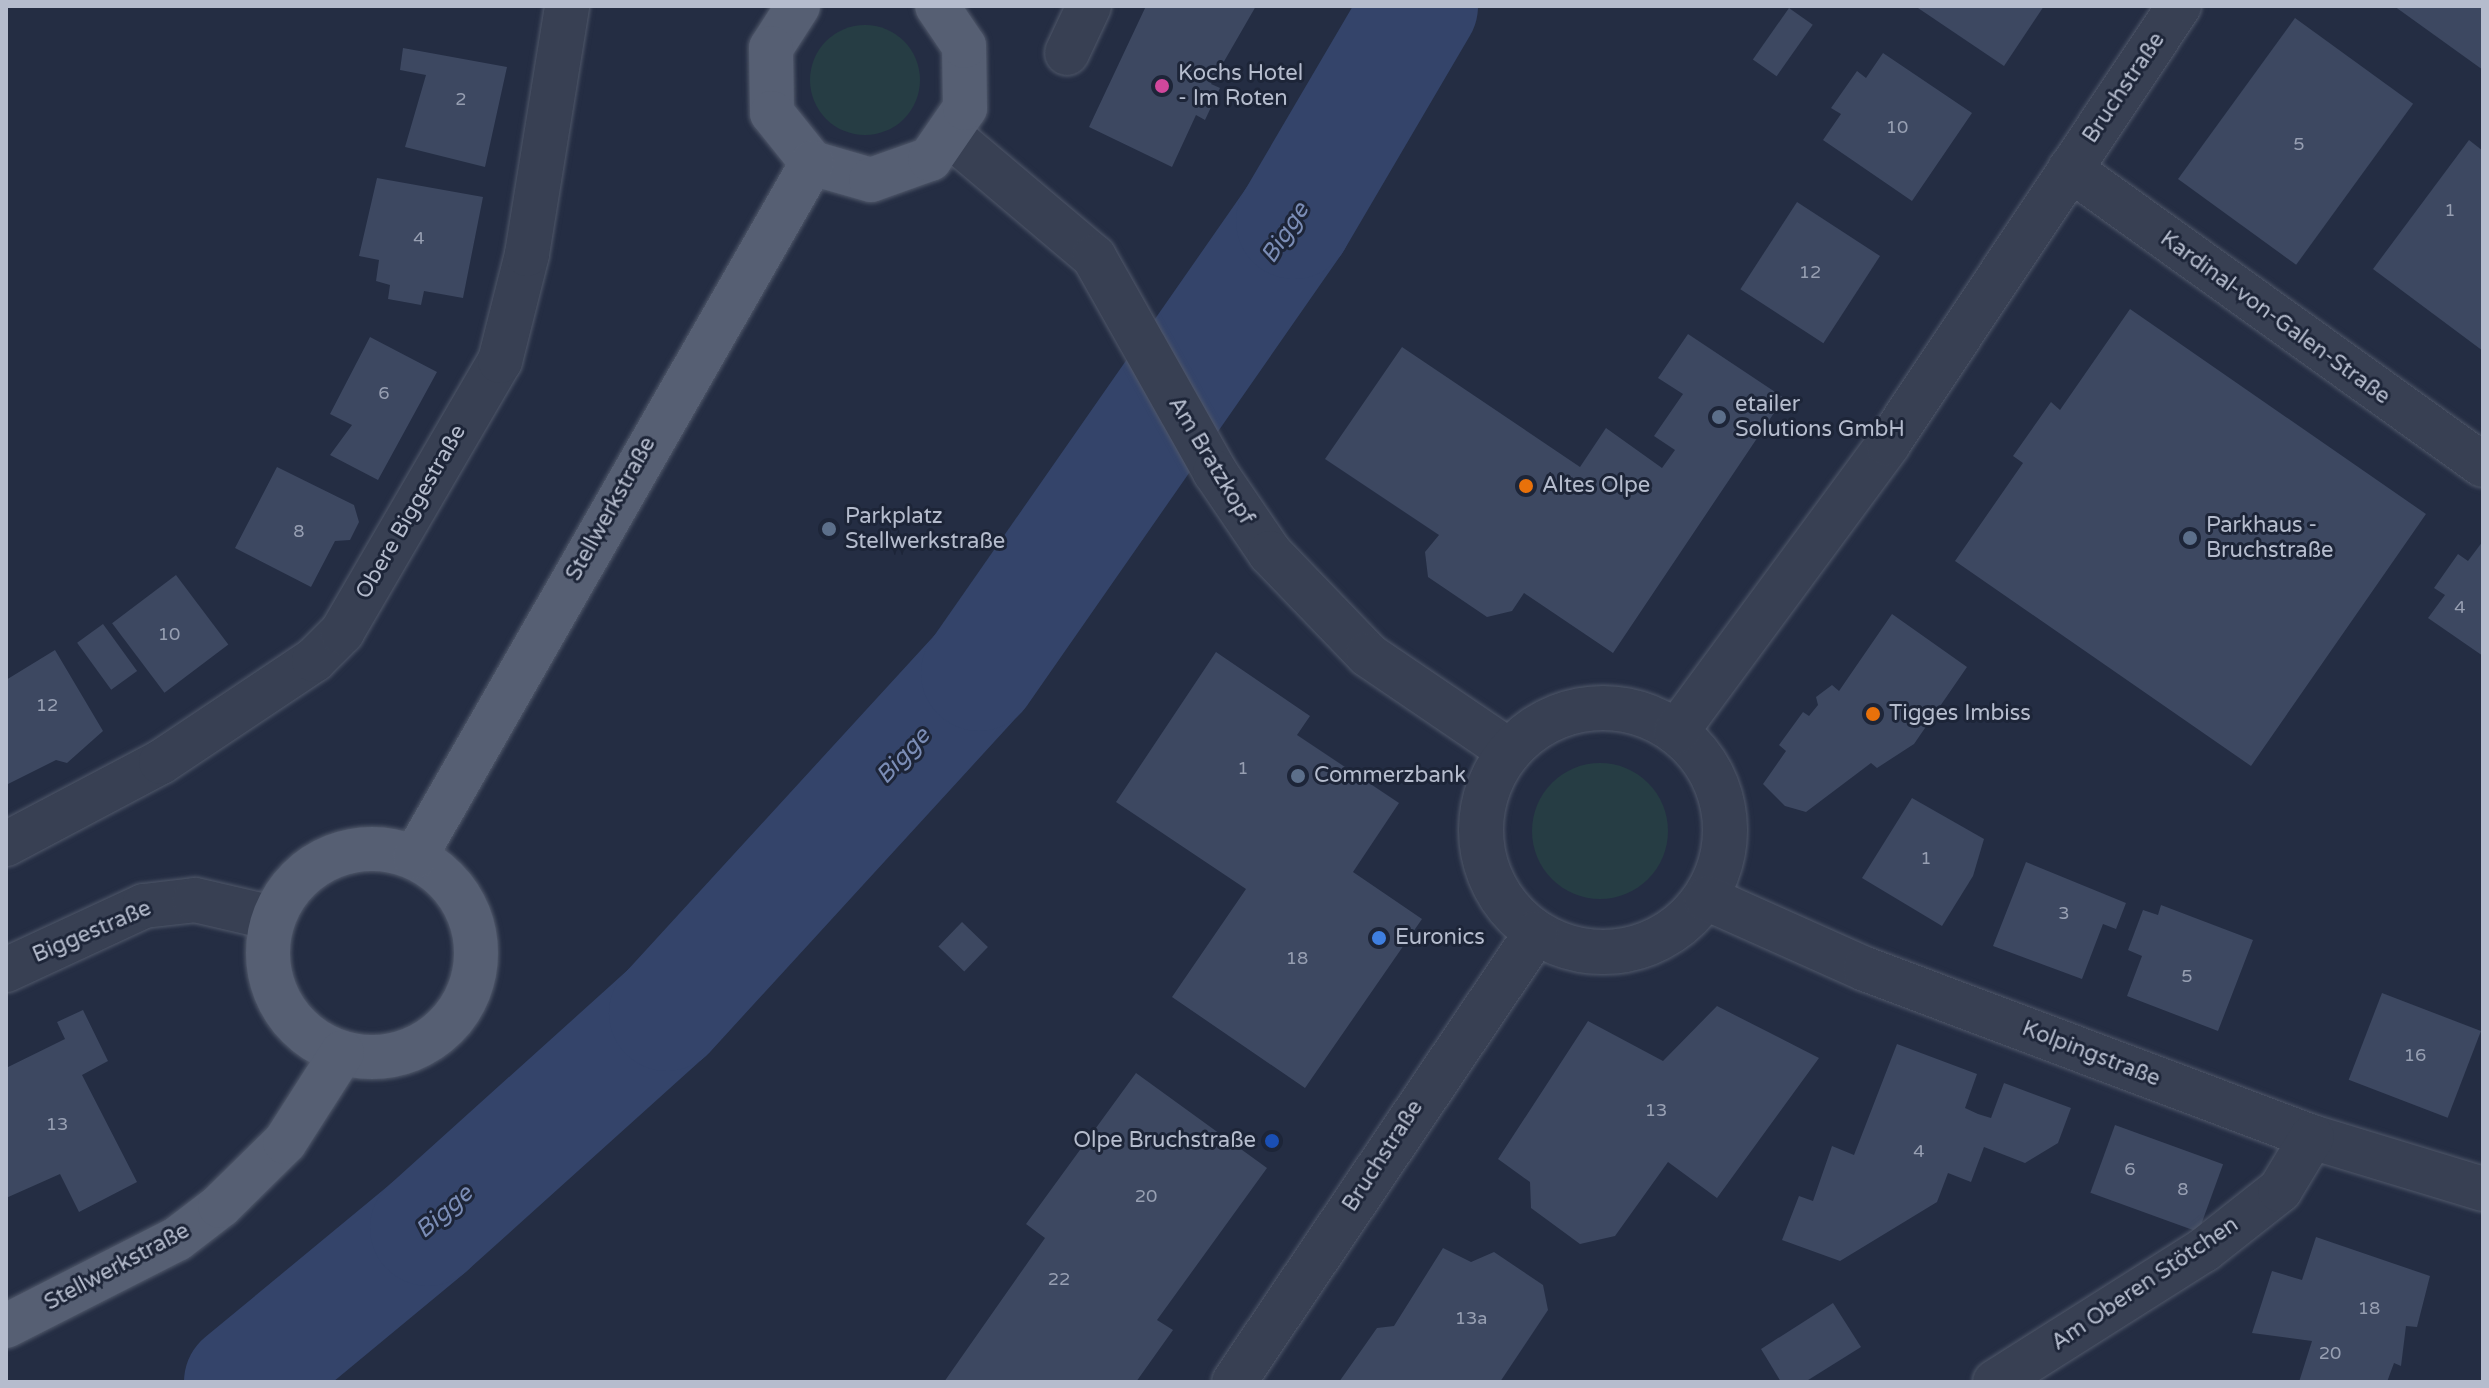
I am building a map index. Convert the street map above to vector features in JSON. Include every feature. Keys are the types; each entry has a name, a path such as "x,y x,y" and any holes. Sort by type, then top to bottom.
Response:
{"main road":[{"path":"798,6 771,48 766,81 777,122 812,163 871,180 916,166 952,137 969,76 964,46 937,6"},
{"name":"Stellwerkstraße","path":"415,857 812,163"},
{"path":"383,848 415,857 445,877 467,905 475,976 462,1009 437,1036 406,1053 370,1059 342,1053 304,1033 282,1008 270,977 273,918 293,883 319,862 383,848"},
{"name":"Stellwerkstraße","path":"6,1326 177,1239 220,1206 285,1142 342,1053"}],"street":[{"name":"Obere Biggestraße","path":"6,844 161,762 314,660 342,632 500,361 527,254 567,6"},
{"path":"1067,53 1089,6"},
{"name":"Bruchstraße","path":"1676,732 1888,444 2179,6"},
{"name":"Am Bratzkopf","path":"952,137 1094,257 1215,472 1264,545 1368,655 1509,751"},
{"name":"Kardinal-von-Galen-Straße","path":"2070,169 2483,465"},
{"path":"1608,708 1644,715 1676,732 1703,758 1720,791 1722,864 1706,898 1680,926 1646,946 1609,953 1571,948 1536,933 1505,905 1486,868 1480,827 1488,787 1509,751 1559,717 1608,708"},
{"name":"Kolpingstraße","path":"1706,898 1838,959 2312,1137 2483,1189"},
{"name":"Biggestraße","path":"6,970 144,906 195,900 273,918"},
{"name":"Bruchstraße","path":"1234,1382 1536,933"},
{"name":"Am Oberen Stötchen","path":"1995,1382 2204,1250 2280,1190 2312,1137"}],"shaded area":[{"path":"865,25 886,30 904,41 915,59 920,80 915,101 904,119 886,130 865,135 844,130 826,119 815,101 810,80 815,59 826,41 844,30"},
{"path":"1600,763 1626,768 1648,783 1663,805 1668,831 1663,857 1648,879 1626,894 1600,899 1574,894 1552,879 1537,857 1532,831 1537,805 1552,783 1574,768"}],"building":[{"name":"Kochs Hotel - Im Roten","path":"1146,6 1256,6 1211,84 1220,88 1205,120 1196,115 1172,167 1089,127"},
{"path":"1915,6 2044,6 2004,66"},
{"path":"2394,6 2483,6 2483,70"},
{"path":"1789,8 1813,25 1777,76 1753,60"},
{"path":"2295,18 2413,104 2296,265 2178,179"},
{"path":"403,48 507,67 485,167 405,147 426,75 400,70"},
{"path":"1883,53 1972,113 1912,201 1823,140 1841,114 1831,108 1857,71 1866,78"},
{"path":"2469,140 2483,151 2483,351 2373,269"},
{"path":"377,178 483,197 463,298 424,291 421,305 388,299 390,285 376,281 379,260 359,256"},
{"path":"1797,202 1880,256 1823,343 1740,289"},
{"name":"Parkhaus - Bruchstraße","path":"2130,309 2426,514 2251,766 1955,561 2023,463 2013,456 2051,402 2060,410"},
{"name":"Altes Olpe","path":"1688,334 1784,398 1613,653 1524,593 1512,611 1487,617 1428,577 1425,552 1439,535 1325,459 1402,347 1580,467 1606,428 1662,468 1675,450 1654,436 1683,394 1658,378"},
{"path":"370,337 437,372 378,480 330,455 352,425 330,414"},
{"path":"277,467 354,505 359,522 350,540 335,541 311,587 235,548"},
{"path":"2483,541 2483,656 2428,618 2445,595 2434,588 2458,554 2468,561"},
{"path":"176,575 228,644 164,693 112,623"},
{"name":"Tigges Imbiss","path":"1892,614 1967,667 1914,744 1877,768 1871,763 1806,812 1785,806 1763,784 1786,751 1779,745 1803,712 1809,716 1818,705 1816,697 1832,685 1839,691"},
{"path":"103,624 137,671 111,690 77,643"},
{"path":"55,650 103,731 67,763 56,760 6,785 6,680"},
{"path":"1216,652 1310,716 1297,735 1399,803 1353,872 1422,919 1305,1088 1172,997 1246,889 1116,802"},
{"path":"1912,798 1984,839 1973,876 1942,926 1862,878"},
{"path":"2026,862 2126,903 2116,929 2103,924 2082,979 1993,946"},
{"path":"2161,905 2253,940 2218,1031 2127,996 2142,956 2128,950 2143,910 2158,915"},
{"path":"962,922 988,947 964,971 938,946"},
{"path":"2382,993 2481,1031 2448,1118 2349,1080"},
{"path":"1717,1006 1819,1058 1717,1198 1668,1162 1615,1236 1580,1244 1531,1208 1530,1182 1498,1159 1588,1021 1663,1061"},
{"path":"83,1010 108,1061 82,1075 137,1182 79,1212 60,1174 6,1198 6,1068 65,1039 57,1022"},
{"path":"1897,1044 1977,1074 1965,1108 1978,1114 1991,1118 2004,1083 2071,1108 2058,1143 2025,1163 1984,1147 1971,1182 1948,1173 1937,1202 1840,1261 1782,1240 1799,1196 1813,1201 1832,1146 1854,1155"},
{"path":"1136,1073 1267,1168 1157,1320 1173,1330 1136,1382 944,1382 1045,1238 1026,1224"},
{"path":"2115,1125 2223,1164 2198,1232 2090,1193"},
{"path":"2316,1237 2430,1276 2417,1327 2406,1326 2401,1366 2394,1363 2387,1382 2299,1382 2312,1341 2252,1333 2272,1271 2302,1280"},
{"path":"1443,1248 1471,1262 1494,1252 1543,1285 1548,1310 1500,1382 1339,1382 1377,1328 1394,1326"},
{"path":"1833,1303 1861,1347 1805,1382 1781,1382 1761,1349"}],"waterway":[{"name":"Bigge","path":"242,1382 428,1228 667,1013 979,673 1294,221 1420,6"}],"place":[{"name":"Kochs Hotel - Im Roten","path":"1162,86"},
{"name":"etailer Solutions GmbH","path":"1719,417"},
{"name":"Altes Olpe","path":"1526,486"},
{"name":"Parkplatz Stellwerkstraße","path":"829,529"},
{"name":"Parkhaus - Bruchstraße","path":"2190,538"},
{"name":"Tigges Imbiss","path":"1873,714"},
{"name":"Commerzbank","path":"1298,776"},
{"name":"Euronics","path":"1379,938"},
{"name":"Olpe Bruchstraße","path":"1272,1141"}]}
